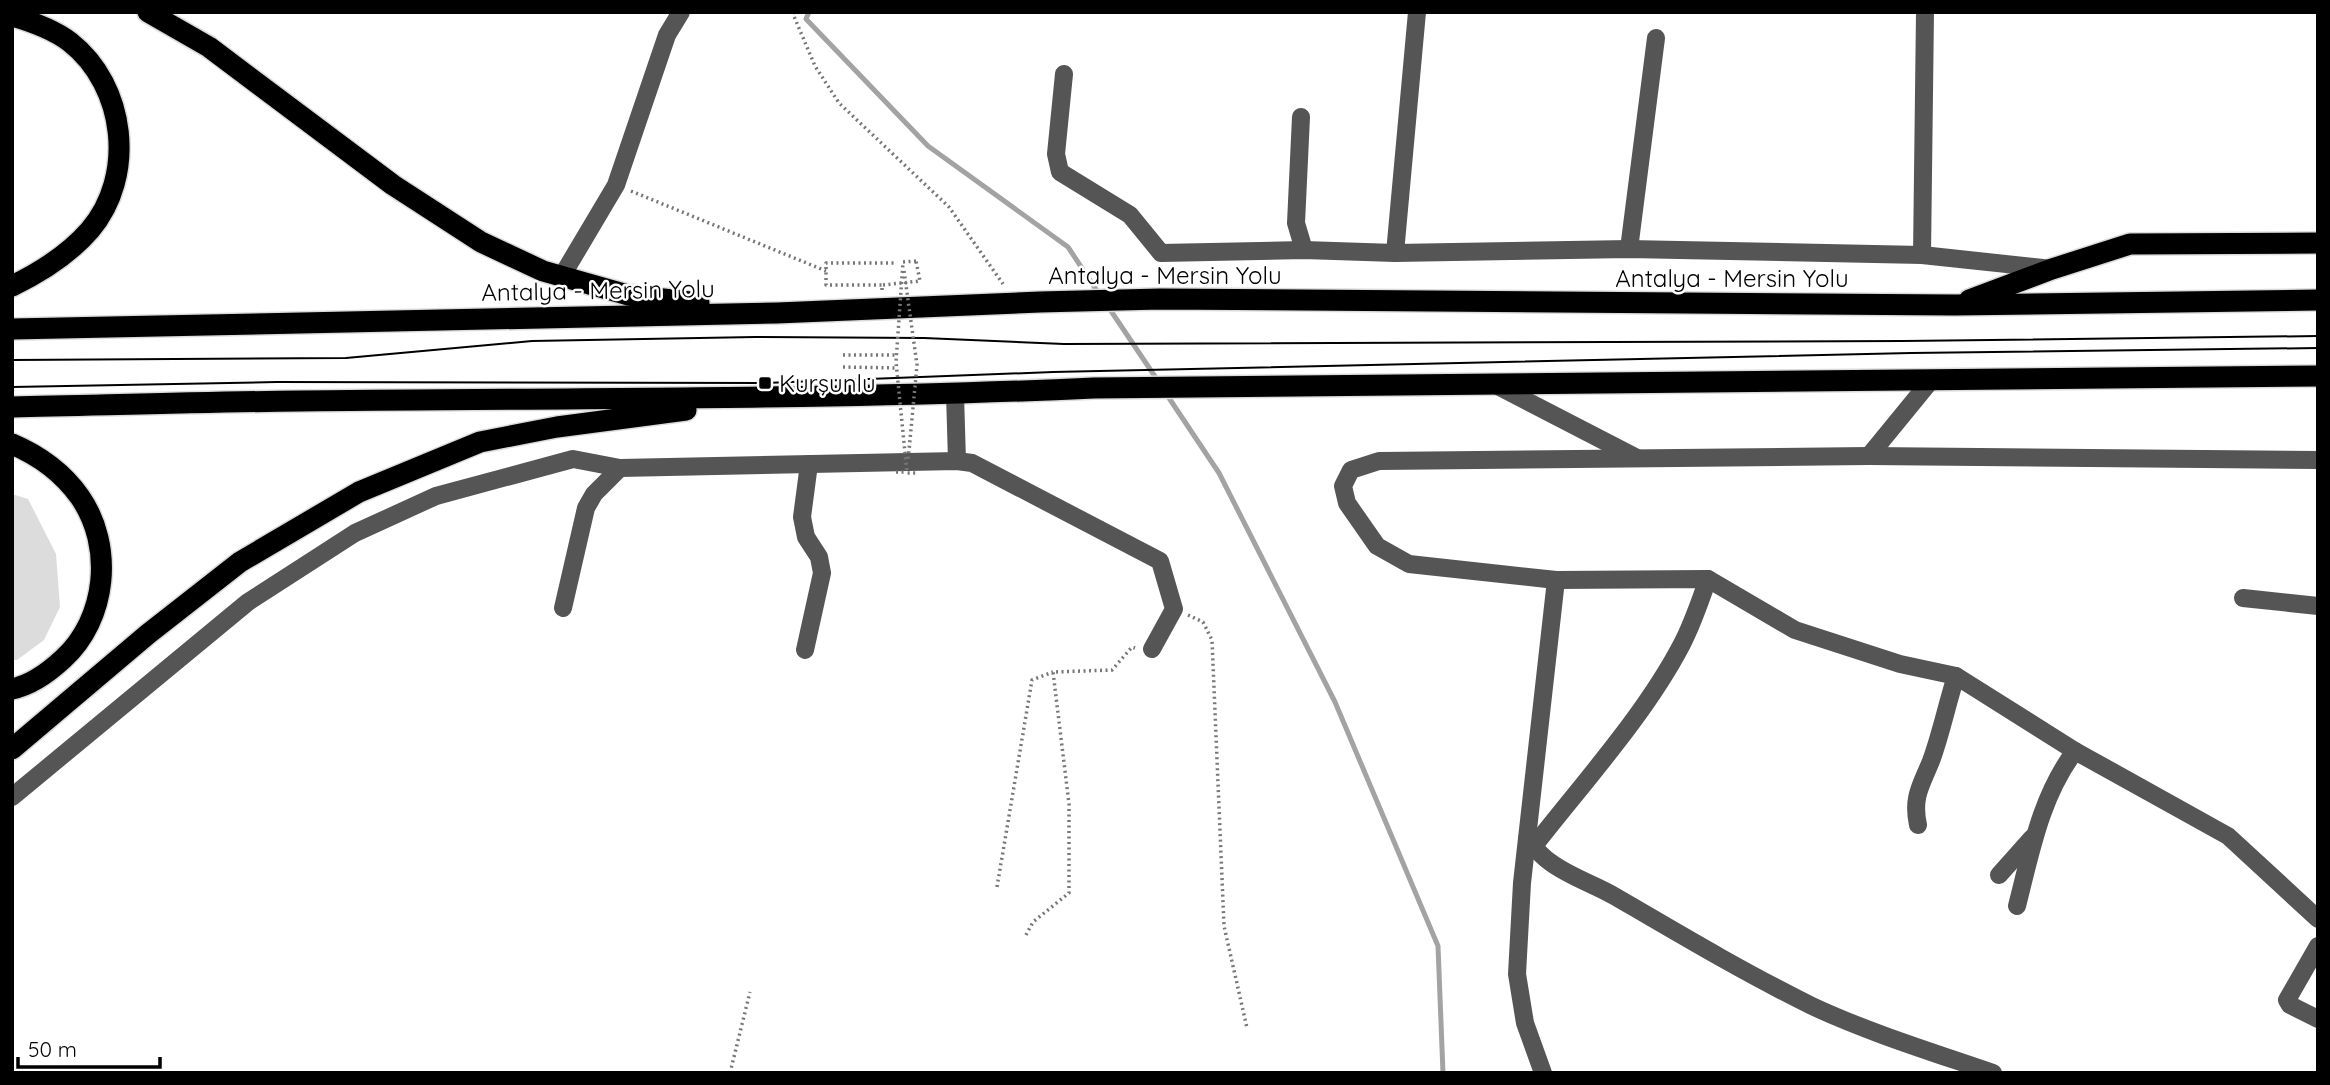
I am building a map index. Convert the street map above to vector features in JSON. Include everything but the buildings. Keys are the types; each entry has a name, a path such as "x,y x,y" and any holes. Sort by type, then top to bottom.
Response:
{"highway":[{"path":"148,12 209,47 393,185 481,242 543,271 628,295 777,313"},
{"path":"12,16 42,25 71,43 95,68 111,99 120,132 118,167 108,200 90,229 41,271 12,286"},
{"path":"1955,305 2130,244 2318,243"},
{"name":"Antalya - Mersin Yolu","path":"12,329 777,313 1160,299 1955,305 2318,300"},
{"path":"12,407 313,401 772,398 1094,388 2318,376"},
{"path":"12,748 148,634 240,562 359,492 480,442 557,427 772,398"},
{"path":"12,444 31,452 57,472 79,497 95,526 102,558 97,602 90,623 72,650 48,673 12,689"}],"street":[{"path":"562,276 616,185 667,35 681,12"},
{"path":"1395,253 1417,12"},
{"path":"1922,255 1925,12"},
{"path":"1629,249 1656,38"},
{"path":"1064,74 1056,154 1060,172 1130,215 1161,253 1629,249 1922,255 2052,269"},
{"path":"1301,117 1296,223 1304,250"},
{"path":"1869,456 1932,379"},
{"path":"1491,383 1640,459"},
{"path":"955,394 957,461"},
{"path":"2318,460 1869,456 1378,461 1351,470 1343,486 1346,503 1377,546 1409,564 1556,580 1707,579 1795,630 1900,664 1956,676 2075,751 2228,835 2318,919"},
{"path":"12,797 248,602 355,533 436,496 573,459 620,468 957,461 972,463 1160,561 1174,609 1152,649"},
{"path":"805,650 822,573 819,557 806,537 802,517 809,464"},
{"path":"563,608 586,508 594,494 620,468"},
{"path":"1530,843 1608,753 1651,694 1682,645 1707,579"},
{"path":"1543,1073 1525,1023 1517,974 1522,883 1530,843 1556,580"},
{"path":"2244,598 2318,606"},
{"path":"1918,825 1915,810 1919,787 1930,762 1956,676"},
{"path":"2017,906 2049,791 2059,771 2075,751"},
{"path":"1999,875 2036,832"},
{"path":"1530,843 1548,861 1570,875 1613,895 1679,936 1815,1007 1884,1035 1993,1073"},
{"path":"2318,946 2287,1000 2290,1005 2318,1018"}],"path":[{"path":"794,12 815,66 839,103 949,207 1016,303"},
{"path":"616,185 826,271"},
{"path":"916,261 920,281 882,285 826,285 826,263 903,262 916,261"},
{"path":"903,262 897,368 907,473"},
{"path":"903,262 917,365 907,473"},
{"path":"882,285 883,310"},
{"path":"843,355 897,355"},
{"path":"843,367 897,368"},
{"path":"897,472 918,473"},
{"path":"1174,609 1203,622 1212,640 1224,926 1247,1028"},
{"path":"997,887 1032,680 1052,672 1112,670 1132,647 1152,649"},
{"path":"1026,936 1033,922 1069,893 1069,804 1052,672"},
{"path":"730,1073 750,992"}],"shaded area":[{"path":"12,494 28,499 56,554 60,607 44,640 17,660 12,660"}],"waterway":[{"path":"809,12 806,19 928,146 1068,247 1099,294"},
{"path":"1107,305 1158,381"},
{"path":"1165,392 1219,473 1335,702 1438,946 1443,1073"}],"tram line":[{"path":"12,360 346,358 532,341 755,337 924,338 1064,344 1903,341 2318,336"},
{"path":"12,387 277,382 765,383 1053,372 1911,353 2318,348"}],"place":[{"name":"Kurşunlu","path":"765,383"}]}
